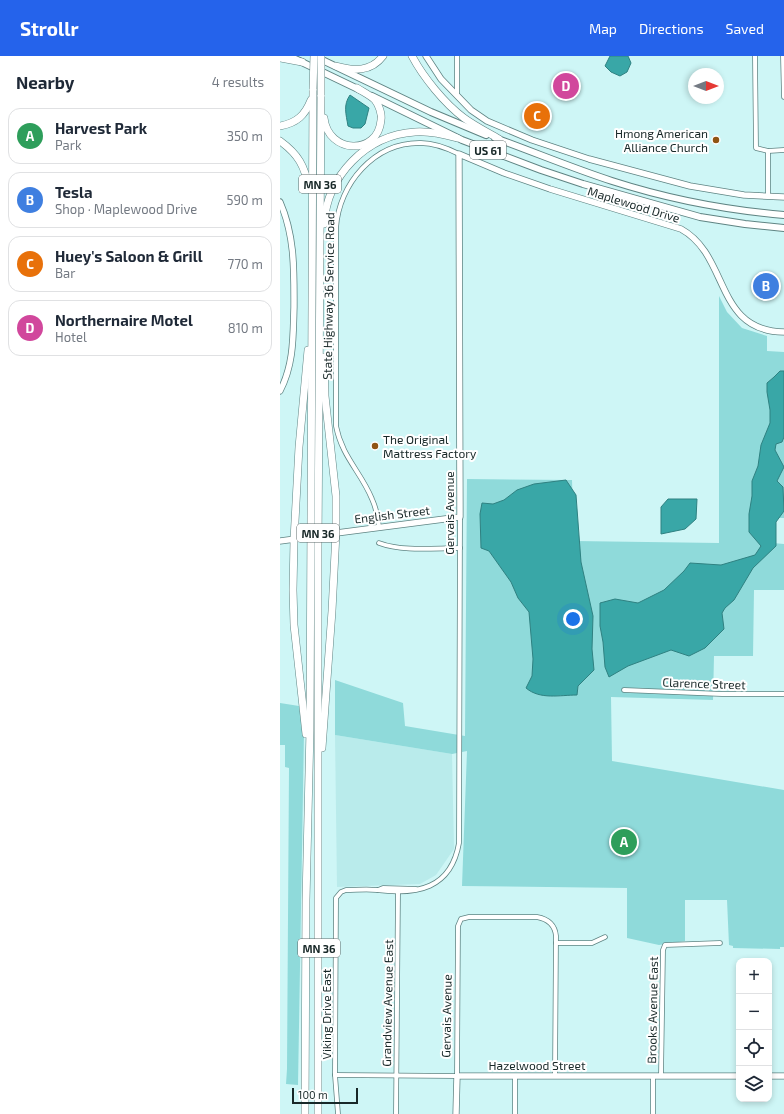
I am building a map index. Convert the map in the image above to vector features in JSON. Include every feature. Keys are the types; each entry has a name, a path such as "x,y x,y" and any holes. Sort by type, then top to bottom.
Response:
{"highway":[{"name":"MN 36","path":"314,56 319,274 318,1114"},
{"name":"MN 36","path":"305,1114 306,900 310,730 312,224 316,92 321,56"},
{"path":"336,66 349,70 366,69 376,64 383,56"},
{"path":"412,56 434,88 463,118 499,139"},
{"path":"280,58 302,62"},
{"path":"316,92 328,132 340,143 358,146 373,138 379,129 382,118 380,109 374,100 357,88"},
{"path":"280,126 291,123 301,117 308,108 316,92"},
{"path":"319,274 327,202 338,178 351,162 373,144 403,133 425,131 440,133 457,138"},
{"path":"280,141 298,157 305,172 309,189 312,224"},
{"path":"318,782 324,728 336,533 336,486 325,396 319,284"},
{"path":"308,808 306,735 294,625 293,590 298,539 305,368 312,320"}],"main road":[{"name":"US 61","path":"289,56 457,138 541,170 700,217 784,228"},
{"name":"US 61","path":"314,56 431,112 586,172 640,189 696,202 724,208 784,215"}],"street":[{"path":"426,56 441,79 471,110 487,121 532,140 589,159 692,186 736,194 784,197"},
{"path":"457,56 457,95"},
{"path":"755,56 756,148 768,151 784,150"},
{"path":"783,56 784,97"},
{"name":"State Highway 36 Service Road","path":"379,526 378,516 372,498 344,453 336,426 336,228 339,207 346,190 357,174 375,158 390,150 406,145 421,143 438,145 459,154"},
{"path":"768,151 768,196"},
{"name":"Maplewood Drive","path":"459,154 504,173 550,189 681,229 694,237 704,248 733,306 743,318 764,330 784,332"},
{"name":"Gervais Avenue","path":"418,889 428,887 448,871 455,858 459,843 459,154"},
{"path":"280,202 290,229 294,266 292,353 288,373 280,391"},
{"name":"English Street","path":"280,541 379,526 460,517"},
{"path":"379,543 386,546 411,548 460,548"},
{"name":"Clarence Street","path":"624,690 722,694 784,694"},
{"path":"377,890 383,888 418,889"},
{"path":"377,890 383,892 409,892 418,889"},
{"name":"Viking Drive East","path":"338,1114 335,1075 336,898 341,892 346,890 377,890"},
{"name":"Grandview Avenue East","path":"396,1114 398,892"},
{"name":"Gervais Avenue","path":"456,1114 458,926 461,919 469,917 542,918 550,922 553,926 556,934 556,943"},
{"path":"555,1076 556,943 592,942 605,937"},
{"name":"Brooks Avenue East","path":"661,1076 663,950 665,945 720,943"},
{"name":"Hazelwood Street","path":"335,1075 736,1076"},
{"path":"515,1076 515,1114"},
{"name":"Brooks Avenue East","path":"653,1076 653,1114"},
{"path":"772,1076 784,1076"}],"shaded area":[{"path":"610,56 628,56 631,63 627,72 620,76 611,72 605,66"},
{"path":"350,95 369,108 365,124 361,128 353,128 348,126 346,102"},
{"path":"719,296 727,312 742,328 767,336 767,351 784,352 784,518 776,518 773,543 784,544 784,590 754,590 753,656 714,656 713,700 611,697 612,761 784,790 784,947 780,947 780,949 733,948 733,946 729,945 727,900 685,900 685,941 659,945 627,938 627,888 462,886 467,751 452,754 335,735 335,680 403,703 405,726 465,736 467,479 572,480 574,541 719,543"},
{"path":"780,371 784,371 784,437 782,442 776,444 775,450 784,467 777,481 783,487 784,511 776,522 776,546 753,568 734,600 725,608 722,613 724,629 705,648 689,656 671,650 628,666 609,677 605,667 600,626 600,603 615,599 638,603 664,590 684,571 690,563 721,565 755,555 761,546 749,532 752,481 758,466 761,445 770,423 767,383"},
{"path":"566,480 576,495 581,562 593,616 592,649 594,670 578,686 577,695 557,696 537,694 526,688 532,676 533,659 529,612 518,598 511,582 489,551 481,548 480,514 482,503 493,504 504,500 517,490 534,484"},
{"path":"668,499 697,499 696,519 685,529 661,534 661,507"},
{"path":"280,703 299,706 304,732 298,1085 286,1084 289,768 285,767 285,745 280,745"},
{"path":"335,735 452,754 454,849 436,875 420,884 337,887"}],"place":[{"name":"Northernaire Motel","path":"566,86"},
{"name":"Huey's Saloon & Grill","path":"537,116"},
{"name":"Hmong American Alliance Church","path":"716,140"},
{"name":"Tesla","path":"766,286"},
{"name":"The Original Mattress Factory","path":"375,446"},
{"name":"Harvest Park","path":"624,842"}]}
